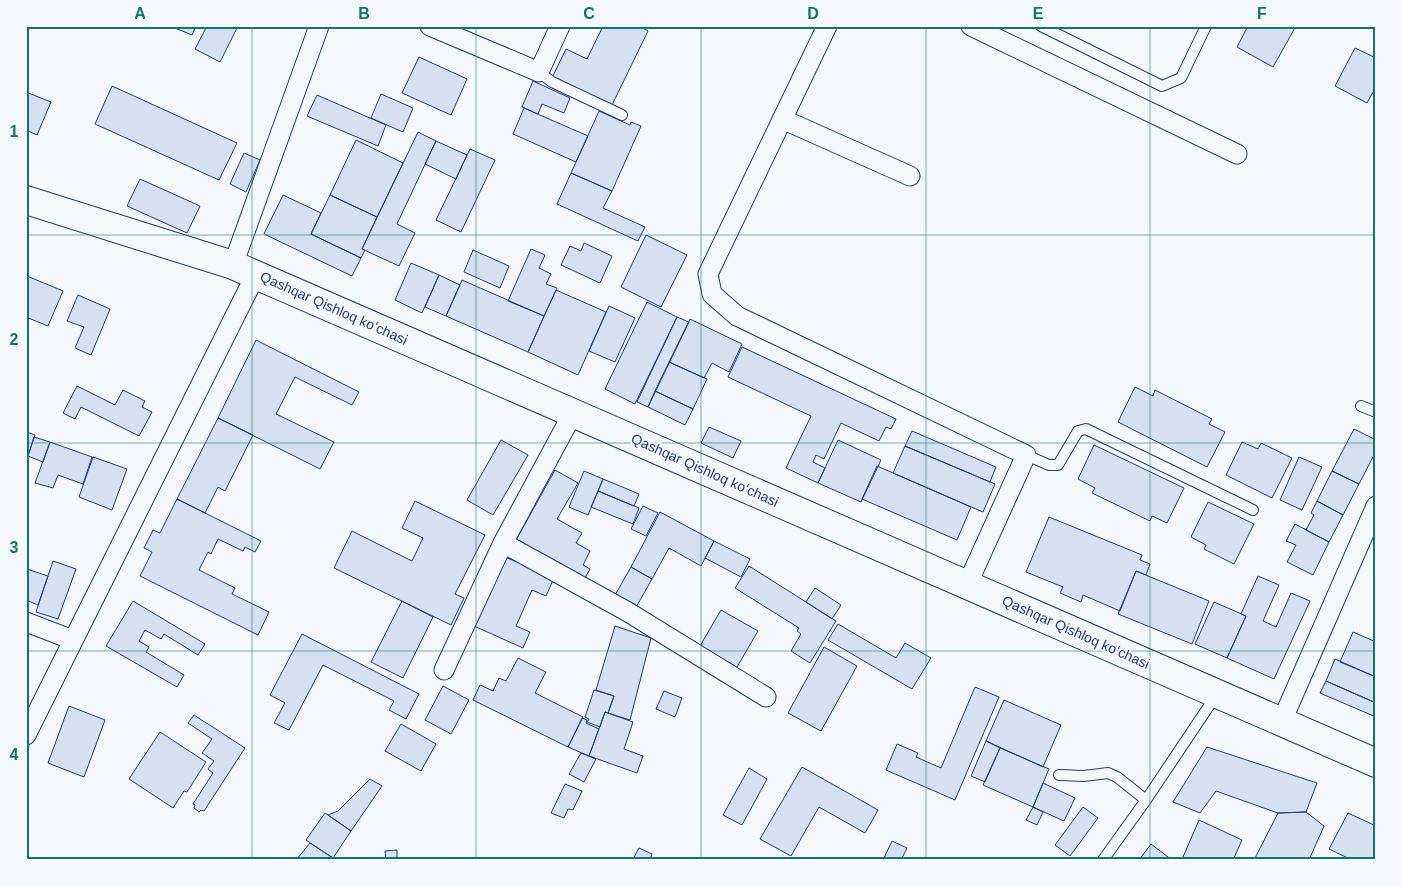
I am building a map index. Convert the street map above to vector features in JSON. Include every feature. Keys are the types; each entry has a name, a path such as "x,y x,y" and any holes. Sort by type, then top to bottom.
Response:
{"main road":[{"name":"Qashqar Qishloq koʻchasi","path":"26,200 244,269 1376,763"}],"street":[{"path":"26,735 73,640 244,269 319,26"},
{"path":"430,26 539,72 560,26"},
{"path":"827,26 708,274 712,294 737,316 1026,455 967,585"},
{"path":"971,26 1237,154"},
{"path":"782,119 910,176"},
{"path":"444,670 503,543 573,413"},
{"path":"1281,723 1376,506"},
{"path":"503,543 628,612 766,697"},
{"path":"26,622 73,640"}],"lane":[{"path":"1041,26 1162,86 1181,78 1206,26"},
{"path":"539,72 552,82 622,115"},
{"path":"1361,406 1376,412"},
{"path":"1026,455 1048,465 1058,465 1078,432 1086,430 1252,510"},
{"path":"1103,860 1217,694"},
{"path":"1059,775 1084,776 1108,773 1117,777 1146,800"}],"building":[{"path":"170,26 196,26 192,35"},
{"path":"207,26 238,26 220,62 195,49"},
{"path":"603,26 639,26 648,31 611,107 552,78 566,49 587,59"},
{"path":"1248,26 1296,26 1273,67 1237,47"},
{"path":"1355,48 1376,58 1376,87 1367,103 1335,86"},
{"path":"419,57 467,79 451,115 402,93"},
{"path":"533,81 570,98 564,113 542,104 538,114 522,107"},
{"path":"112,86 237,143 219,180 95,124"},
{"path":"26,92 51,102 37,135 26,130"},
{"path":"381,94 413,108 403,132 371,118"},
{"path":"317,95 386,125 378,146 307,116"},
{"path":"524,108 588,136 576,162 513,134"},
{"path":"599,111 630,125 631,122 641,126 612,191 571,173"},
{"path":"418,132 436,141 397,224 415,233 399,266 362,249"},
{"path":"356,140 403,163 377,217 330,195"},
{"path":"436,141 467,155 456,179 425,164"},
{"path":"470,149 495,160 461,232 436,220"},
{"path":"244,153 260,160 246,192 230,184"},
{"path":"571,173 612,191 603,208 645,227 638,241 557,204"},
{"path":"140,179 200,206 187,233 127,206"},
{"path":"283,195 321,213 311,234 361,258 352,276 264,234"},
{"path":"330,195 377,217 362,249 365,250 361,258 311,234"},
{"path":"646,235 687,255 661,307 621,287"},
{"path":"584,243 612,256 600,283 561,265 570,246 581,251"},
{"path":"531,249 545,255 539,268 551,274 546,284 557,288 544,316 508,301"},
{"path":"473,250 509,266 500,288 464,272"},
{"path":"411,263 439,275 422,313 395,300"},
{"path":"439,275 460,285 446,316 425,307"},
{"path":"27,276 63,291 48,326 26,317"},
{"path":"462,280 544,316 528,352 446,316"},
{"path":"556,290 606,312 578,375 528,352"},
{"path":"78,295 110,309 91,355 75,348 84,327 67,321"},
{"path":"647,302 677,317 635,404 605,389"},
{"path":"609,306 635,318 615,362 589,351"},
{"path":"677,317 689,322 648,407 637,402"},
{"path":"690,319 742,344 729,372 712,363 704,378 669,362"},
{"path":"256,340 359,392 352,405 295,377 276,414 334,442 320,469 218,418"},
{"path":"742,347 896,419 891,429 886,427 879,441 841,423 824,459 816,455 813,462 825,468 818,483 786,468 811,416 728,377"},
{"path":"669,362 707,379 693,409 655,391"},
{"path":"77,386 115,405 123,390 145,401 142,407 152,412 139,436 81,407 75,419 63,413"},
{"path":"1135,387 1153,396 1155,390 1212,419 1209,424 1225,432 1207,467 1118,422"},
{"path":"655,391 693,409 685,425 648,407"},
{"path":"218,418 253,435 225,491 218,487 205,513 177,499"},
{"path":"709,427 741,441 733,458 701,443"},
{"path":"1354,429 1376,440 1376,451 1359,484 1332,471"},
{"path":"912,431 996,467 990,482 905,446"},
{"path":"26,432 35,435 28,456 26,456"},
{"path":"34,437 50,442 43,462 28,456"},
{"path":"501,440 528,455 493,515 467,500"},
{"path":"838,440 881,460 861,502 818,483"},
{"path":"50,442 92,457 83,484 58,475 53,488 35,483"},
{"path":"1242,442 1258,449 1261,443 1292,458 1272,498 1226,475"},
{"path":"1094,445 1184,488 1167,523 1152,516 1150,521 1092,493 1095,488 1078,479"},
{"path":"905,446 995,484 983,512 893,473"},
{"path":"93,457 127,469 112,510 79,497"},
{"path":"1299,457 1322,467 1302,510 1280,500"},
{"path":"877,466 971,507 957,540 862,499"},
{"path":"555,470 578,483 557,519 582,533 576,543 590,551 583,565 590,569 584,580 515,542"},
{"path":"584,471 603,479 588,515 569,507"},
{"path":"1332,471 1359,484 1343,515 1317,501"},
{"path":"603,479 639,494 634,506 598,491"},
{"path":"598,491 639,508 633,524 591,507"},
{"path":"177,499 261,541 255,552 245,547 243,551 218,539 211,554 208,552 199,570 235,588 232,594 269,612 258,635 140,576 152,552 144,548 153,530 160,533"},
{"path":"415,501 485,535 455,594 464,598 451,625 334,568 352,531 412,561 423,538 402,528"},
{"path":"1317,501 1343,515 1329,542 1306,530 1314,515 1311,513"},
{"path":"1208,502 1254,524 1234,564 1204,549 1206,545 1191,537"},
{"path":"643,506 658,513 646,536 631,529"},
{"path":"660,512 714,541 701,566 669,548 652,579 631,567"},
{"path":"1049,517 1142,555 1140,560 1150,564 1146,575 1136,571 1120,611 1083,595 1081,602 1060,593 1063,587 1026,572"},
{"path":"1295,524 1329,542 1313,575 1287,562 1296,545 1286,541"},
{"path":"714,541 750,559 741,577 705,558"},
{"path":"505,557 554,578 546,596 532,590 516,626 530,632 523,648 474,626"},
{"path":"53,561 76,569 58,619 36,612"},
{"path":"749,566 836,621 810,663 791,651 801,634 797,631 799,628 735,588"},
{"path":"631,567 652,579 635,609 614,597"},
{"path":"27,569 48,576 38,605 26,600"},
{"path":"1136,571 1209,601 1192,644 1118,614"},
{"path":"1258,576 1279,585 1263,621 1276,627 1291,593 1310,601 1274,679 1227,658 1246,616 1241,614"},
{"path":"815,588 841,605 832,619 806,602"},
{"path":"133,601 205,644 198,655 164,634 161,639 145,630 139,641 149,647 146,652 184,675 177,687 106,646"},
{"path":"402,601 433,617 403,678 371,662"},
{"path":"1214,602 1246,616 1227,658 1195,644"},
{"path":"721,610 758,631 737,667 700,646"},
{"path":"838,624 896,658 905,643 931,658 912,689 828,640"},
{"path":"615,626 651,638 630,720 608,713 614,696 596,690"},
{"path":"1353,632 1376,642 1376,677 1340,662"},
{"path":"302,634 419,694 406,719 389,710 394,701 323,665 289,730 274,723 285,703 270,695"},
{"path":"824,647 857,666 821,731 788,713"},
{"path":"518,658 546,672 535,693 583,717 568,747 473,700 480,685 493,691 499,678 506,681"},
{"path":"1335,659 1376,677 1376,703 1326,681"},
{"path":"1326,681 1376,703 1376,717 1320,693"},
{"path":"443,686 469,700 451,734 425,720"},
{"path":"975,687 999,697 955,800 886,770 897,744 918,753 916,757 941,768"},
{"path":"594,690 614,696 608,713 605,712 600,727 587,722 589,719 585,717"},
{"path":"664,691 682,698 675,717 656,709"},
{"path":"1004,700 1061,725 1043,767 986,741"},
{"path":"69,706 105,720 84,777 48,763"},
{"path":"605,712 633,722 624,749 643,756 637,773 589,756"},
{"path":"194,715 245,748 204,811 201,810 199,812 194,808 195,805 193,804 213,773 208,769 214,761 202,753 212,739 188,723"},
{"path":"582,718 587,720 586,723 599,729 589,756 568,747"},
{"path":"401,724 436,744 421,771 385,751"},
{"path":"160,732 206,762 187,792 184,791 173,808 129,779"},
{"path":"986,741 1000,748 985,782 971,776"},
{"path":"1207,747 1317,783 1306,812 1278,813 1216,791 1200,813 1173,802"},
{"path":"1000,748 1049,769 1033,807 983,785"},
{"path":"581,753 596,759 584,782 569,774"},
{"path":"802,767 878,810 865,833 819,807 791,856 760,839"},
{"path":"749,768 767,779 742,825 723,815"},
{"path":"370,779 382,786 351,831 328,815 338,811"},
{"path":"1043,783 1075,798 1064,821 1033,807"},
{"path":"565,784 582,791 573,810 568,809 564,818 551,813"},
{"path":"1033,807 1043,812 1037,825 1026,820"},
{"path":"1083,807 1098,818 1070,856 1055,845"},
{"path":"1306,812 1324,826 1309,860 1254,860 1278,813"},
{"path":"325,813 351,831 333,858 306,840"},
{"path":"1348,813 1376,826 1376,860 1352,860 1329,849"},
{"path":"1199,820 1242,840 1233,860 1188,860 1183,857"},
{"path":"892,841 907,848 901,860 883,860"},
{"path":"310,843 333,858 332,860 296,860"},
{"path":"1151,844 1172,860 1139,860"},
{"path":"639,848 652,854 650,860 629,860 630,858 633,859"},
{"path":"397,850 397,860 386,860 385,851"}]}
